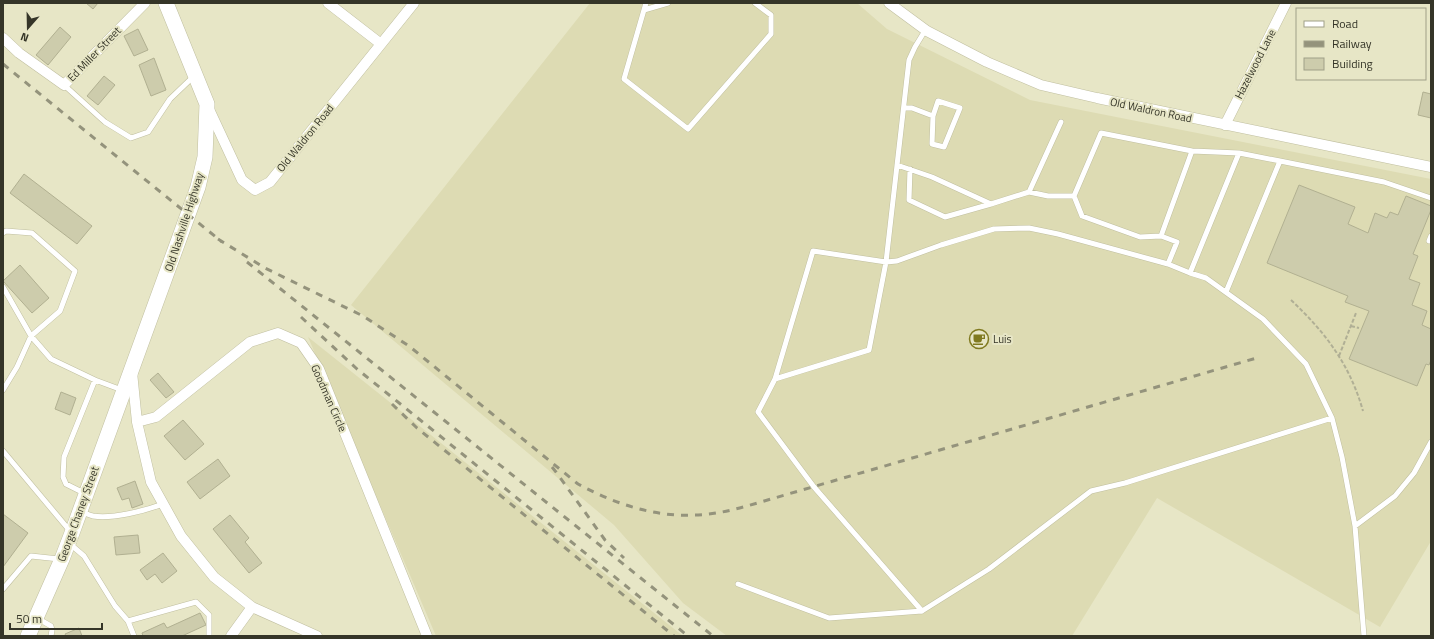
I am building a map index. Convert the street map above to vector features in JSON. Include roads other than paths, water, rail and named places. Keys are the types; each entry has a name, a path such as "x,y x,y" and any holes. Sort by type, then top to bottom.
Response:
{"main road":[{"name":"Old Nashville Highway","path":"124,391 198,187 205,157 207,104 166,3"},
{"name":"George Chaney Street","path":"28,636 62,559 124,391"}],"street":[{"name":"Ed Miller Street","path":"3,38 19,53 64,85 145,3"},
{"path":"328,3 381,44"},
{"name":"Old Waldron Road","path":"207,104 242,180 255,190 270,182 414,3"},
{"name":"Old Waldron Road","path":"889,3 926,29 986,62 1041,85 1225,125 1431,167"},
{"name":"Hazelwood Lane","path":"1225,125 1286,3"},
{"name":"Goodman Circle","path":"137,422 156,417 250,342 278,333 301,342 319,369 427,636"},
{"name":"Old Nashville Highway","path":"132,370 137,422 152,482 181,536 214,576 252,607 317,636"},
{"path":"231,636 252,607"}],"lane":[{"path":"646,3 624,79 688,129 770,34 771,15 755,3"},
{"path":"644,10 668,3"},
{"path":"776,379 869,350 886,262 909,60 926,29"},
{"path":"64,85 105,122 131,138 148,132 170,99 195,74"},
{"path":"938,102 960,108 944,147 932,144 933,116 938,102"},
{"path":"904,108 912,108 933,116"},
{"path":"1029,192 1061,122"},
{"path":"1168,264 1177,242 1161,236 1140,237 1082,216 1074,196 1101,133 1192,151 1239,153 1280,161 1384,182 1431,198"},
{"path":"1161,236 1192,151"},
{"path":"1190,273 1239,153"},
{"path":"1226,292 1280,161"},
{"path":"898,165 932,177 991,204"},
{"path":"910,169 909,200 945,217 1029,192 1048,196 1074,196"},
{"path":"922,611 814,487 758,412 776,379 813,251 886,262 898,262 941,245 994,229 1029,228 1058,234 1168,264 1206,278 1263,319 1306,364 1332,418 1342,457 1355,526 1364,636"},
{"path":"3,233 6,231 32,233 75,271 60,311 31,336 17,367 3,390"},
{"path":"3,286 31,336 51,359 95,380 124,391"},
{"path":"86,494 66,484 63,477 64,457 95,380"},
{"path":"738,584 829,618 922,611 989,569 1091,491 1125,483 1332,418"},
{"path":"1355,526 1396,496 1414,474 1431,442"},
{"path":"3,451 84,556 116,606 128,621 134,636"},
{"path":"80,511 93,516 113,515 147,510 163,504"},
{"path":"3,589 31,556 62,559"},
{"path":"128,621 196,602 209,615 209,636"},
{"path":"36,618 52,626 51,636"}],"railway":[{"path":"3,64 222,242"},
{"path":"218,239 265,268 363,316 409,346 578,484 619,503 663,514 700,515 740,508 1260,357"},
{"path":"247,262 713,636"},
{"path":"301,317 357,369 688,636"},
{"path":"392,404 417,428 674,636"},
{"path":"552,467 605,540 624,558"}],"place":[{"name":"Luis","path":"979,339"}]}
